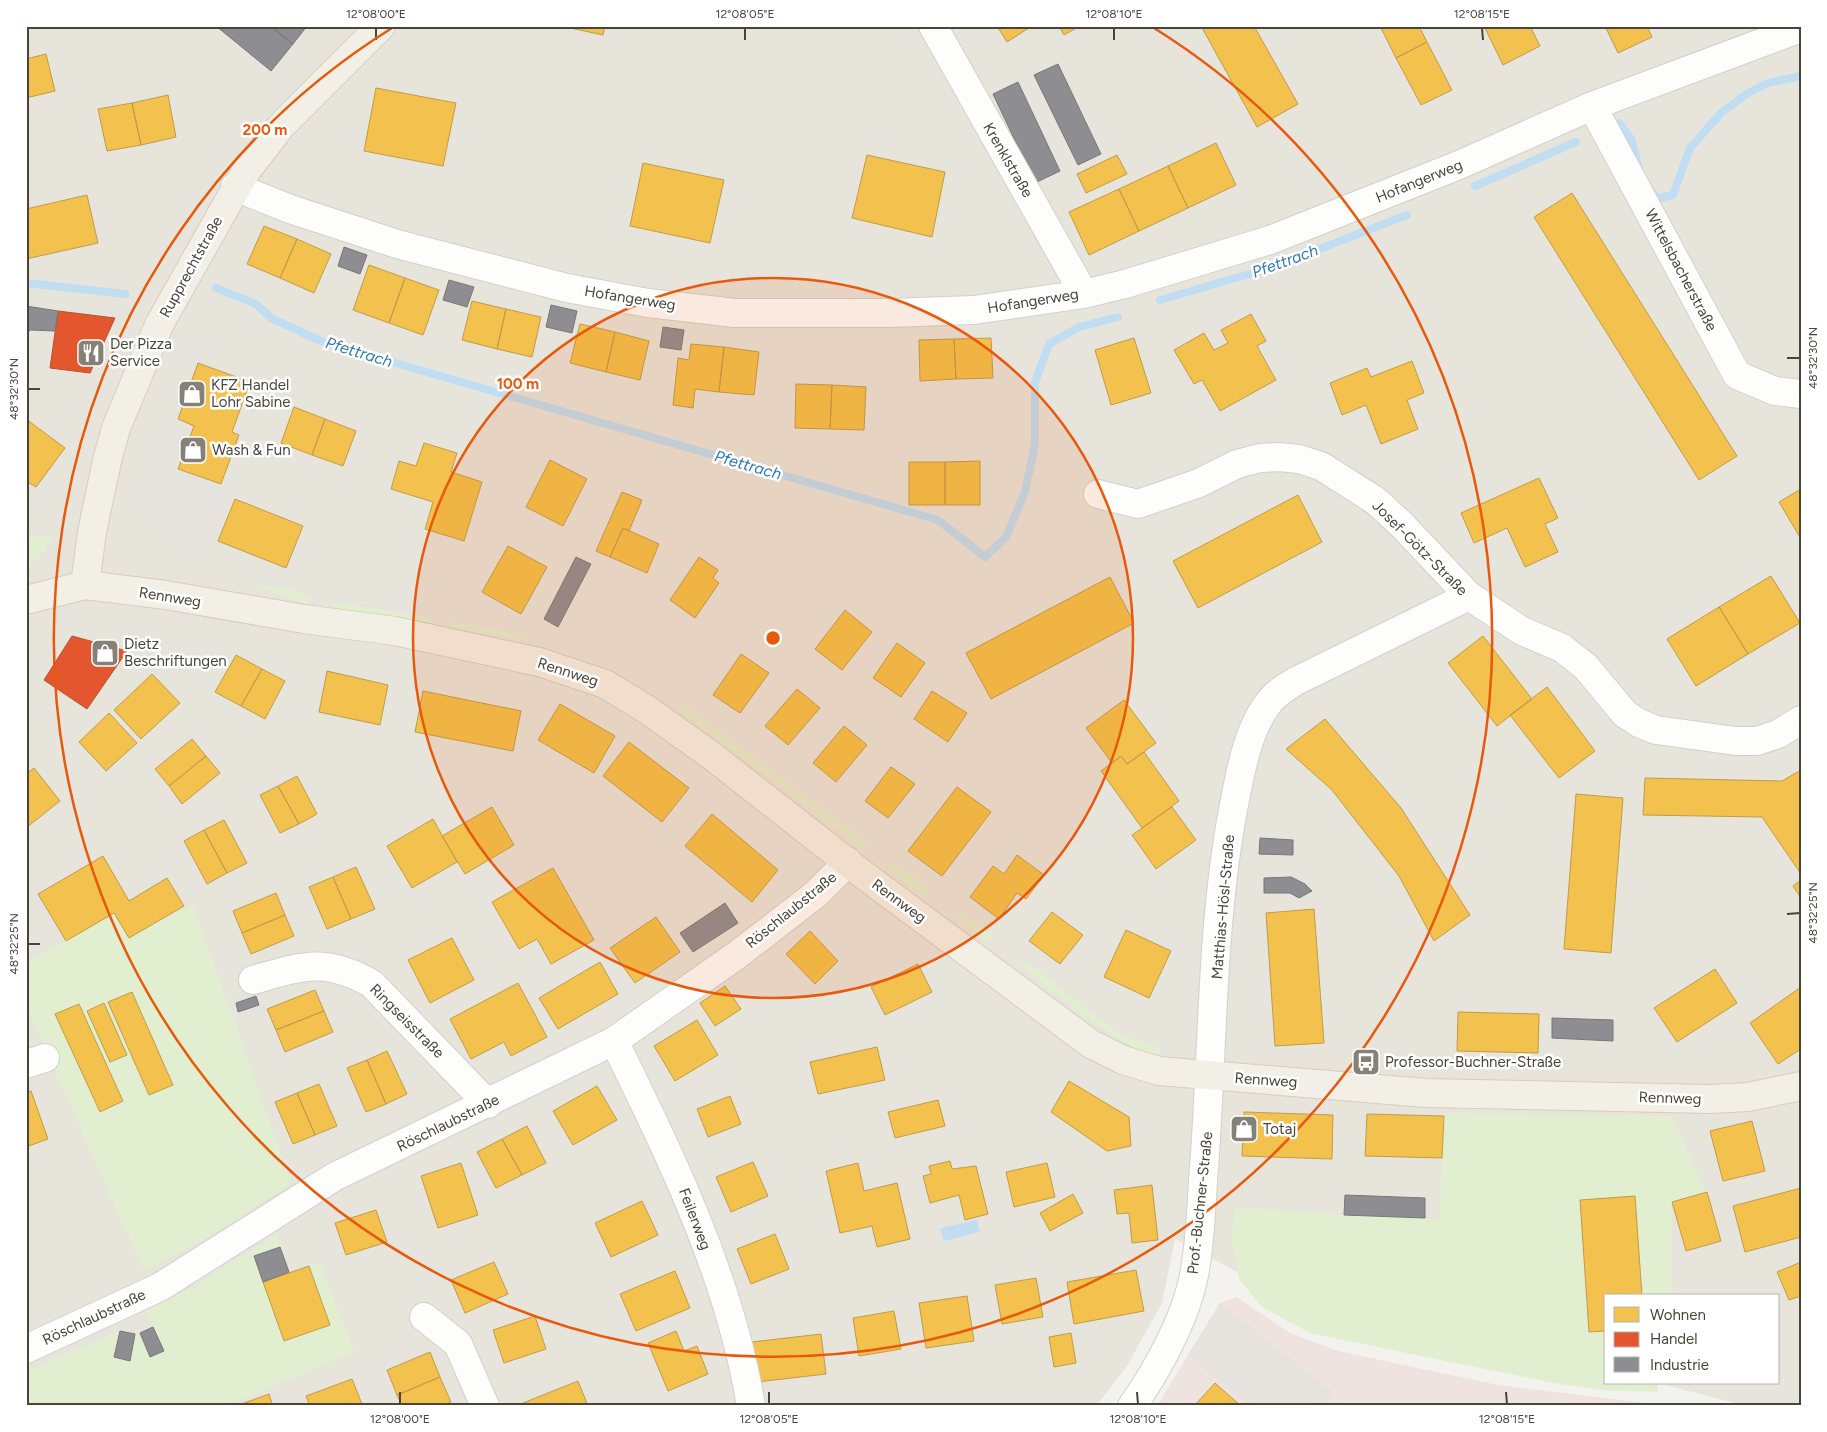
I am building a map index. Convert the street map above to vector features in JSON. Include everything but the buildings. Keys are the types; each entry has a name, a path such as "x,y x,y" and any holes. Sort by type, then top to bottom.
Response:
{"main road":[{"name":"Rupprechtstraße","path":"85,585 92,532 116,428 159,325 235,187 281,126 381,26"},
{"name":"Rennweg","path":"26,600 85,585 166,595 304,619 395,631 539,662 605,684 646,709 712,756 848,862 1091,1044 1124,1060 1159,1071 1426,1093 1710,1099 1748,1097 1801,1086"}],"street":[{"name":"Krenklstraße","path":"933,26 1084,294"},
{"name":"Hofangerweg","path":"235,187 290,210 397,244 568,288 648,303 736,313 890,313 974,310 1084,294 1125,284 1270,240 1459,166 1592,106 1801,28"},
{"name":"Wittelsbacherstraße","path":"1592,106 1737,375 1774,391 1801,394"},
{"name":"Josef-Götz-Straße","path":"1098,494 1138,504 1199,483 1237,464 1260,458 1299,459 1321,466 1376,501 1402,525 1468,596 1522,631 1562,648 1586,667 1625,714 1656,730 1736,741 1756,741 1778,734 1801,720"},
{"name":"Matthias-Hösl-Straße","path":"1210,1076 1220,896 1227,844 1240,778 1252,734 1266,706 1274,695 1319,668 1468,596"},
{"name":"Röschlaubstraße","path":"26,1349 160,1287 334,1177 488,1104 614,1041 745,949 816,894 848,862"},
{"name":"Ringseisstraße","path":"253,980 294,968 322,965 344,969 356,974 372,984 488,1104"},
{"name":"Feilerweg","path":"614,1041 658,1130 689,1203 737,1337 751,1406"},
{"name":"Prof.-Buchner-Straße","path":"1125,1405 1172,1336 1184,1309 1194,1277 1210,1076"},
{"path":"424,1317 458,1344 484,1406"}],"shaded area":[{"path":"26,26 1801,26 1801,1406 1747,1406 1661,1384 1780,1384 1780,1294 1604,1294 1604,1296 1262,1285 1175,1239 1162,1303 1127,1366 1096,1406 26,1406"},
{"path":"162,422 187,430 172,470 231,491 208,556 175,546 155,528 145,510 147,467"},
{"path":"1236,1297 1290,1333 1338,1351 1498,1385 1671,1406 1157,1406 1220,1303"},
{"path":"1220,1303 1333,1393 1322,1406 1251,1406 1188,1355"}],"green space":[{"path":"32,536 52,536 46,549 26,570 26,543"},
{"path":"259,585 292,590 309,597 308,605 260,588"},
{"path":"333,602 430,618 429,625 332,609"},
{"path":"451,622 522,634 521,639 450,627"},
{"path":"684,705 868,843 865,849 680,711"},
{"path":"893,862 930,889 925,895 887,869"},
{"path":"193,904 291,1183 213,1234 144,1272 26,1006 26,963 114,913 129,938"},
{"path":"960,912 994,936 989,942 956,918"},
{"path":"1025,961 1121,1035 1160,1048 1159,1054 1143,1051 1107,1032 1021,966"},
{"path":"1443,1113 1671,1116 1707,1192 1672,1202 1672,1294 1604,1294 1604,1384 1659,1384 1657,1392 1604,1390 1553,1383 1310,1333 1262,1307 1239,1279 1231,1240 1235,1207 1344,1215 1440,1219"},
{"path":"277,1235 280,1247 254,1256 284,1341 329,1325 309,1266 320,1263 355,1352 225,1406 26,1406 26,1371 120,1331 115,1358 130,1361 135,1334 140,1333 150,1357 163,1352 146,1311 194,1286"}],"water":[{"path":"977,1220 980,1232 944,1241 940,1228"}],"waterway":[{"name":"Pfettrach","path":"1649,190 1659,198 1673,195 1690,148 1721,113 1748,93 1768,83 1801,76"},
{"name":"Pfettrach","path":"1619,123 1631,139 1639,168"},
{"name":"Pfettrach","path":"1475,186 1576,142"},
{"name":"Pfettrach","path":"1160,300 1273,267 1407,215"},
{"name":"Pfettrach","path":"26,283 125,294"},
{"name":"Pfettrach","path":"216,288 256,304 271,318 323,342 938,520 985,557 1006,537 1025,492 1035,444 1035,382 1049,344 1079,327 1118,317"}],"place":[{"name":"Der Pizza Service","path":"91,353"},
{"name":"KFZ Handel Lohr Sabine","path":"192,394"},
{"name":"Wash & Fun","path":"193,450"},
{"name":"Dietz Beschriftungen","path":"105,653"},
{"name":"Professor-Buchner-Straße","path":"1366,1062"},
{"name":"Totaj","path":"1244,1129"}]}
